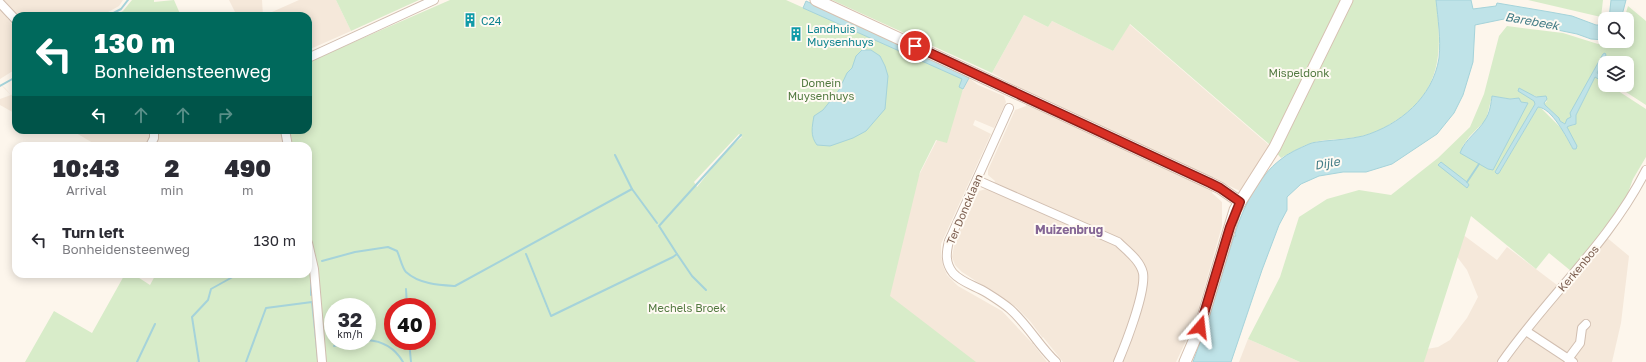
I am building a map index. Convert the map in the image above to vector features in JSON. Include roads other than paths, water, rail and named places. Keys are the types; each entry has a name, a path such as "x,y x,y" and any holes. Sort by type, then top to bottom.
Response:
{"street":[{"path":"312,56 434,0"},
{"path":"816,0 1210,183 1240,202"},
{"path":"1185,362 1200,327 1230,227 1240,202 1276,147 1347,0"},
{"path":"0,3 12,16"},
{"name":"Ter Doncklaan","path":"1009,108 949,241 946,254 948,265 954,273 964,281 987,293 1010,309 1033,332 1056,362"},
{"name":"Kerkenbos","path":"1502,362 1615,223 1646,170"},
{"path":"977,180 1118,242 1134,257 1143,272 1143,287 1118,362"},
{"path":"312,260 322,362"},
{"path":"1526,331 1571,360 1580,343 1582,328 1586,324"}],"water":[{"path":"1436,0 1471,0 1473,9 1496,6 1497,3 1572,16 1598,25 1598,40 1504,19 1475,25 1473,62 1463,95 1454,113 1437,134 1392,164 1366,172 1343,172 1319,176 1301,184 1287,197 1287,210 1279,225 1262,270 1231,362 1193,362 1209,318 1234,236 1236,236 1235,234 1238,224 1258,184 1272,167 1283,157 1294,151 1312,143 1363,136 1390,125 1402,117 1413,108 1422,97 1436,72 1440,51"},
{"path":"1611,0 1626,0 1623,12 1610,12"},
{"path":"806,1 951,68 969,78 963,89 959,87 962,79 803,8"},
{"path":"862,50 871,50 880,56 885,66 888,76 885,109 866,131 853,138 830,146 817,145 812,135 814,116 823,110 839,90 847,73 852,68 856,56"},
{"path":"1598,63 1598,79 1595,77 1576,115 1576,124 1567,127 1577,146 1576,149 1573,149 1563,131 1549,112 1538,107 1499,173 1497,174 1495,172 1535,104 1534,101 1518,91 1519,88 1536,97 1546,96 1547,99 1544,103 1545,105 1559,118 1560,121 1565,124 1567,119 1571,117 1570,113"},
{"path":"1492,96 1510,99 1519,98 1521,102 1528,103 1493,170 1488,169 1460,153 1465,144 1487,117"},
{"path":"1441,162 1467,182 1469,185 1467,188 1438,165"}],"waterway":[{"path":"115,12 121,9 128,0"},
{"path":"0,86 12,79"},
{"path":"526,254 551,316 673,257 677,254 659,226 741,135"},
{"path":"322,261 355,252 388,247 397,251 402,265 406,272 411,276 429,283 455,286 632,189 615,155"},
{"path":"1467,182 1479,164"},
{"path":"632,189 657,223"},
{"path":"677,254 692,276 706,290"},
{"path":"199,362 192,317 208,300 211,289 231,278"},
{"path":"311,278 311,295"},
{"path":"406,289 406,298"},
{"path":"246,362 266,308 312,302 318,359"},
{"path":"137,362 155,324"},
{"path":"376,342 392,349 403,362"},
{"path":"410,350 411,362"}],"place":[{"name":"C24","path":"470,20"},
{"name":"Landhuis Muysenhuys","path":"796,34"}],"district":[{"name":"Muizenbrug","path":"1069,229"}],"water label":[{"name":"Barebeek","path":"1532,21"},
{"name":"Dijle","path":"1327,163"}],"park label":[{"name":"Mispeldonk","path":"1299,72"},
{"name":"Domein Muysenhuys","path":"821,88"},
{"name":"Mechels Broek","path":"687,307"}]}
